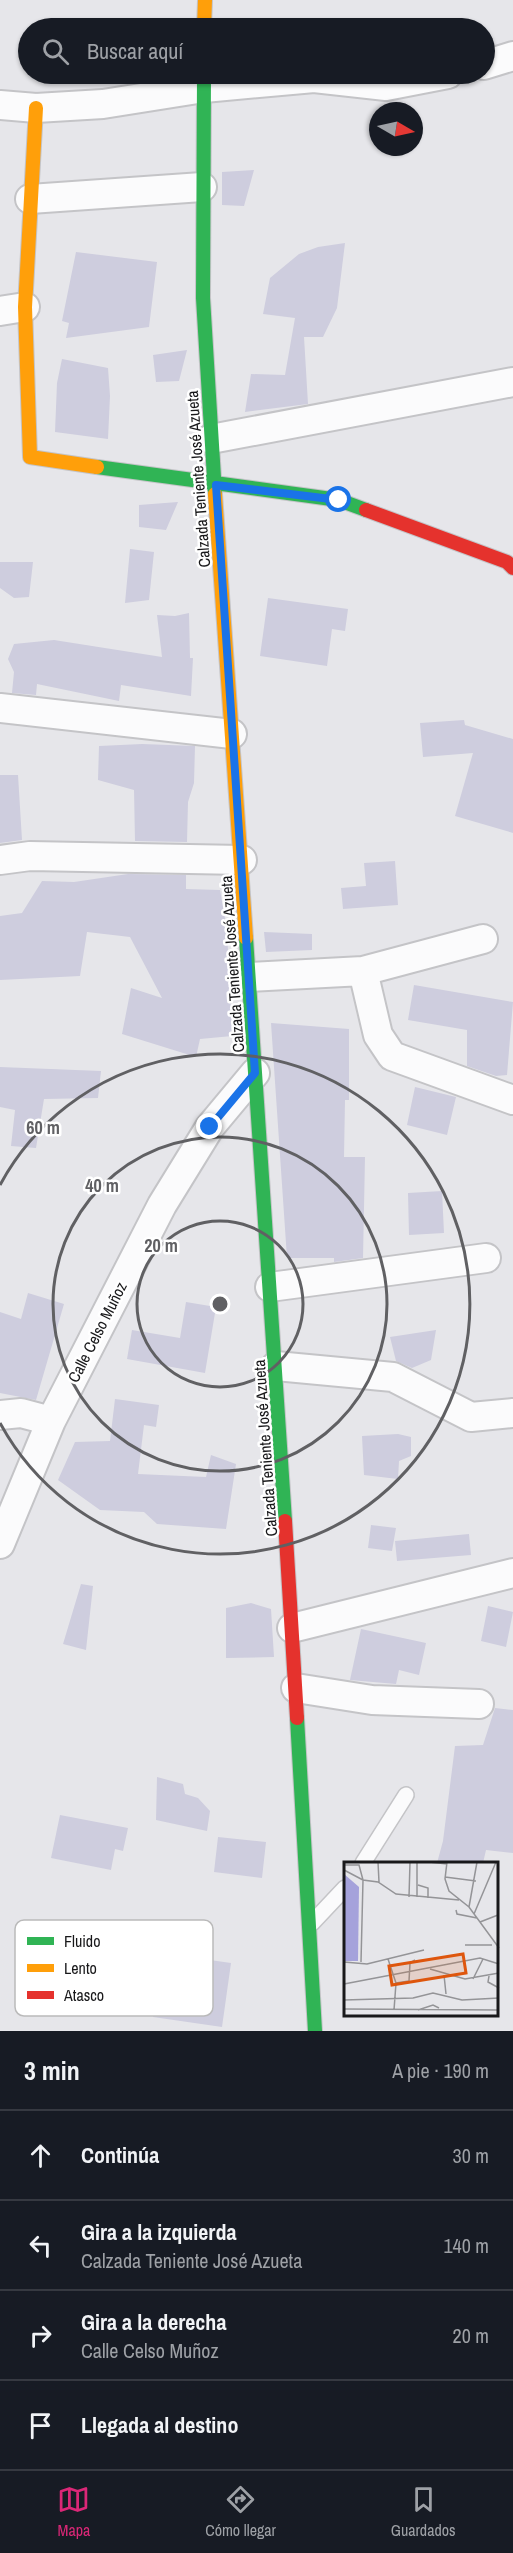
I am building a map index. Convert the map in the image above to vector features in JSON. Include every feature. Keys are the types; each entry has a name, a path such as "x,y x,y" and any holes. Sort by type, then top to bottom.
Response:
{"main road":[{"path":"204,18 205,0"},
{"name":"Calzada Teniente José Azueta","path":"204,84 203,298 276,1366 315,2031"},
{"path":"36,108 30,199 12,309 30,457 216,485 339,500 507,562 513,568"}],"street":[{"path":"495,61 513,56"},
{"path":"0,105 36,108 103,104 191,84"},
{"path":"368,84 386,86 396,84"},
{"path":"30,199 202,187"},
{"path":"211,438 513,382"},
{"path":"0,708 232,734"},
{"path":"0,860 30,855 242,860"},
{"path":"249,977 363,971 483,939"},
{"path":"363,971 378,1035 392,1056 513,1100"},
{"name":"Calle Celso Muñoz","path":"0,1544 51,1421 162,1205 210,1127 255,1073"},
{"path":"270,1287 486,1258"},
{"path":"276,1366 393,1377 471,1417 513,1413"},
{"path":"0,1415 21,1413 51,1421"},
{"path":"292,1628 513,1573"},
{"path":"296,1688 372,1700 479,1704"}],"lane":[{"path":"364,1862 406,1795"},
{"path":"309,1926 344,1889"}],"building":[{"path":"254,170 244,206 222,205 222,172"},
{"path":"345,243 337,308 323,337 304,337 308,404 245,412 251,374 285,375 295,318 263,314 270,278 299,254 318,247"},
{"path":"76,252 157,262 149,327 66,338 69,323 62,321"},
{"path":"187,350 179,381 156,382 153,355"},
{"path":"62,359 108,368 110,396 108,439 55,432 57,383"},
{"path":"178,502 166,530 139,527 139,505"},
{"path":"130,549 154,552 149,600 125,603"},
{"path":"0,562 33,562 29,597 14,598 0,588"},
{"path":"268,598 348,609 345,631 332,629 327,666 260,656"},
{"path":"189,613 190,658 193,658 191,696 121,685 119,701 37,684 36,695 12,693 14,672 8,659 14,644 54,640 162,657 157,615 175,616"},
{"path":"464,720 465,725 513,739 513,833 455,816 473,753 423,757 420,723"},
{"path":"142,744 195,746 194,783 188,802 187,842 135,841 134,790 98,780 99,746"},
{"path":"0,775 18,775 22,840 0,843"},
{"path":"395,861 398,905 343,909 341,888 366,886 364,863"},
{"path":"128,874 186,875 186,889 220,890 227,930 232,1036 200,1039 196,1057 122,1034 131,988 162,998 130,937 87,932 80,976 0,980 0,916 22,913 42,881 74,882"},
{"path":"264,932 312,934 312,950 266,952"},
{"path":"414,985 513,1002 507,1075 496,1076 467,1066 467,1030 408,1020"},
{"path":"271,1023 349,1029 349,1100 345,1100 344,1157 365,1157 363,1258 334,1262 334,1258 287,1258"},
{"path":"0,1067 101,1071 98,1098 44,1099 36,1148 11,1146 15,1110 0,1107"},
{"path":"415,1087 456,1097 447,1135 407,1125"},
{"path":"442,1191 444,1233 409,1235 408,1193"},
{"path":"28,1293 64,1304 36,1400 0,1393 0,1312 21,1319"},
{"path":"186,1302 216,1307 205,1373 127,1359 132,1330 180,1338"},
{"path":"436,1330 431,1360 412,1368 396,1361 390,1337"},
{"path":"115,1399 159,1405 156,1427 144,1425 138,1474 206,1477 211,1455 236,1464 226,1529 157,1524 144,1512 100,1510 58,1480 75,1442 110,1441"},
{"path":"398,1434 411,1437 411,1456 399,1461 398,1479 364,1475 362,1436"},
{"path":"371,1525 396,1528 392,1551 368,1548"},
{"path":"469,1534 471,1555 397,1561 395,1541"},
{"path":"81,1584 93,1586 86,1650 63,1644"},
{"path":"251,1603 271,1609 274,1657 226,1658 226,1608"},
{"path":"488,1606 513,1612 506,1647 481,1641"},
{"path":"361,1629 426,1643 419,1675 399,1670 396,1684 350,1680"},
{"path":"495,1708 513,1710 513,1853 486,1850 483,1862 437,1862 443,1841 455,1746 483,1745"},
{"path":"157,1777 183,1784 185,1794 198,1798 210,1811 207,1831 156,1820"},
{"path":"60,1815 128,1828 123,1851 115,1849 111,1870 51,1858"},
{"path":"218,1837 266,1842 262,1878 214,1872"},
{"path":"213,1960 231,1963 222,2027 153,2017 213,2016"}],"traffic: fast":[{"path":"204,84 203,298 215,494"},
{"path":"97,467 339,500 366,510"},
{"path":"246,938 285,1521"},
{"path":"297,1718 315,2031"}],"traffic: slow":[{"path":"204,18 205,0"},
{"path":"36,108 25,307 30,457 97,467"},
{"path":"215,494 246,938"}],"traffic: jam":[{"path":"366,510 507,562 513,568"},
{"path":"285,1521 297,1718"}],"route":[{"path":"210,1127 255,1073 216,485 339,500"}]}
